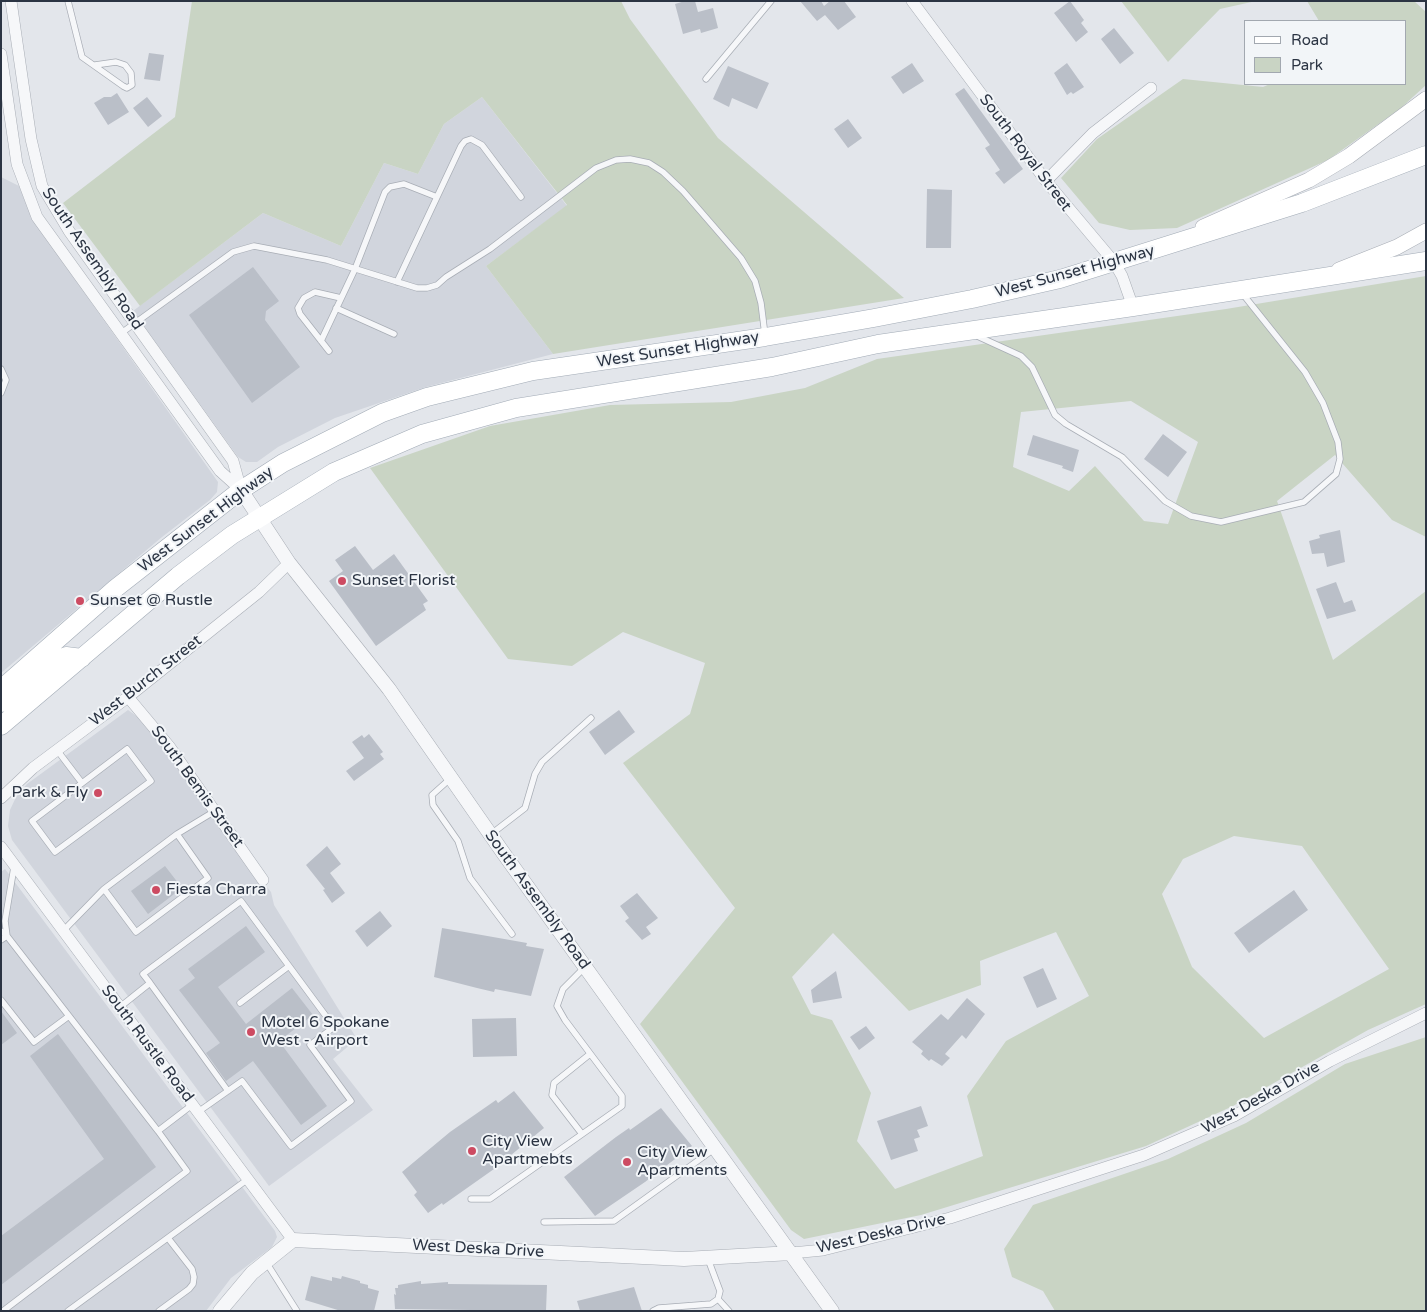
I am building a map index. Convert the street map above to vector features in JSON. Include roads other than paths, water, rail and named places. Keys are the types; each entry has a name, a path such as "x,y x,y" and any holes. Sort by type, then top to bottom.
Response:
{"main road":[{"path":"1142,254 1309,180 1349,156 1426,99"},
{"name":"West Sunset Highway","path":"1,689 116,588 241,490 332,437 382,413 428,397 533,371 765,336 972,299 1060,278 1302,203 1426,155"},
{"path":"1321,277 1397,247 1426,231"},
{"name":"West Sunset Highway","path":"1,726 204,556 232,535 317,482 365,457 422,434 460,422 541,404 772,367 878,344 1133,307 1426,261"},
{"path":"1,704 56,660 66,656 82,658"}],"street":[{"name":"South Assembly Road","path":"11,1 31,138 42,186 69,231 233,461 241,490"},
{"name":"South Royal Street","path":"912,1 1046,181 1114,262 1122,276 1133,307"},
{"name":"South Assembly Road","path":"1,54 17,164 26,193 37,217 220,471 241,490 289,563 389,689 490,834 832,1311"},
{"path":"1046,181 1093,133 1151,88"},
{"name":"West Burch Street","path":"1,798 22,777 128,697 259,592 289,563"},
{"name":"South Bemis Street","path":"128,697 169,746 263,880"},
{"name":"South Rustle Road","path":"1,847 293,1240"},
{"name":"West Deska Drive","path":"293,1240 684,1258 823,1250 950,1218 1144,1155 1234,1116 1330,1060 1426,1013"},
{"path":"220,1311 252,1273 293,1240"}],"lane":[{"path":"68,1 82,57 123,86 127,88 132,85 131,73 125,65 116,62 95,65"},
{"path":"706,79 770,1"},
{"path":"397,282 461,146 471,139 482,145 520,197"},
{"path":"120,334 234,252 254,246 299,254 417,288 438,285 446,277 490,249 596,168 616,160 630,159 649,163 663,172 683,191 742,258 755,281 761,303 765,336"},
{"path":"321,341 355,269 385,192 390,187 404,184 437,197"},
{"path":"966,331 1021,356 1032,367 1055,415 1066,424 1122,457 1165,501 1191,516 1221,522 1304,502 1336,474 1340,459 1338,442 1323,403 1305,372 1239,290"},
{"path":"329,351 300,314 298,308 301,302 315,292 341,298"},
{"path":"336,308 394,334"},
{"path":"1,369 6,380 1,393"},
{"path":"490,834 525,808 535,774 542,762 591,718"},
{"path":"127,749 151,781 55,852 32,821 82,783 127,749"},
{"path":"57,750 82,783"},
{"path":"451,778 432,795 433,805 458,841 470,878 512,934"},
{"path":"63,930 104,889 176,834 215,811"},
{"path":"104,889 136,932 208,878 176,834"},
{"path":"7,936 5,921 15,865"},
{"path":"158,1131 228,1091 242,1081 292,1146 351,1101 310,1045 334,1027 241,901 143,974 228,1091"},
{"path":"1,931 7,936 188,1171 3,1311"},
{"path":"1,940 7,936"},
{"path":"240,1003 289,966"},
{"path":"471,1199 490,1199 622,1106 622,1096 557,1006 563,989 586,967"},
{"path":"120,1007 150,983"},
{"path":"1,1000 34,1042 69,1016"},
{"path":"582,1134 552,1094 554,1083 590,1054"},
{"path":"544,1222 614,1221 715,1147"},
{"path":"68,1311 248,1179"},
{"path":"159,1311 189,1289 193,1284 194,1277 192,1270 168,1238"},
{"path":"653,1311 659,1308 711,1304 718,1299 720,1291 707,1257"},
{"path":"266,1262 297,1311"},
{"path":"718,1299 729,1311"}],"place":[{"name":"Sunset Florist","path":"342,581"},
{"name":"Sunset @ Rustle","path":"80,601"},
{"name":"Park & Fly","path":"98,793"},
{"name":"Fiesta Charra","path":"156,890"},
{"name":"Motel 6 Spokane West - Airport","path":"251,1032"},
{"name":"City View Apartmebts","path":"472,1151"},
{"name":"City View Apartments","path":"627,1162"}]}
